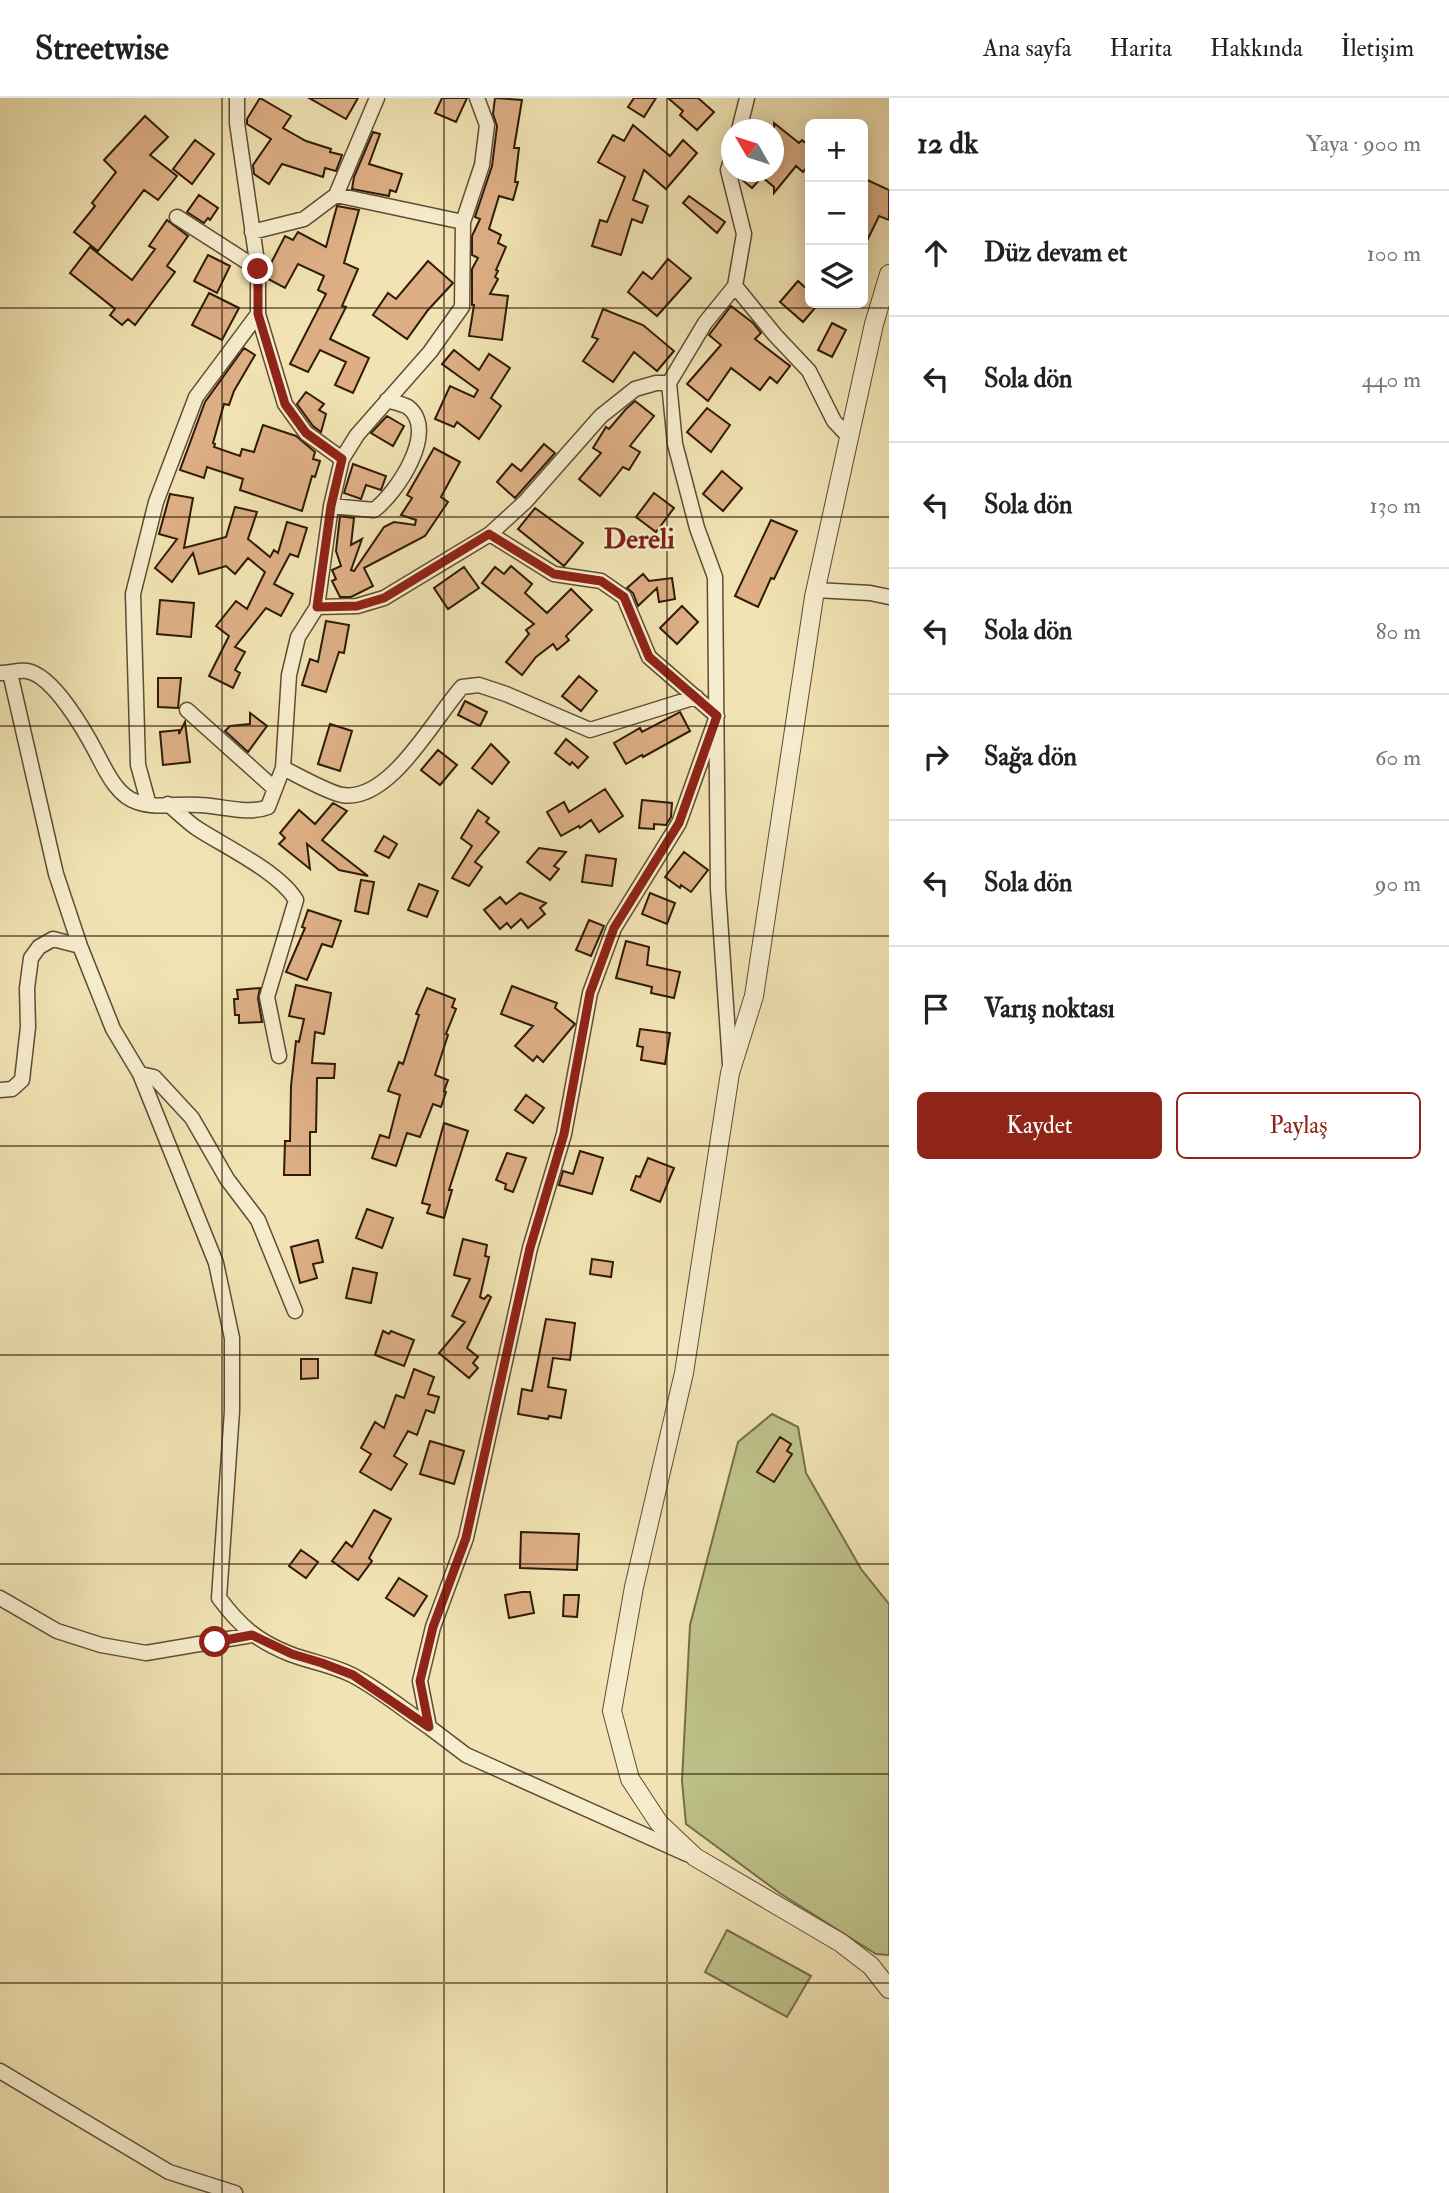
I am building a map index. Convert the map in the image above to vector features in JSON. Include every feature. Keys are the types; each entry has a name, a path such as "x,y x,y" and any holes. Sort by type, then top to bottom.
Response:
{"street":[{"path":"237,98 237,123 258,269 258,314 285,404 306,433 342,459"},
{"path":"252,232 304,219 336,195 377,98"},
{"path":"477,98 487,125 482,164 463,222 462,307 430,352 357,435 342,459 331,506 317,607 298,637 289,675 283,768 268,807 258,812 224,806 149,805 134,802 111,780 96,751 59,694 45,679 29,671 5,673 56,874 79,946 113,1029 140,1074 216,1264 232,1338 232,1410 219,1598 234,1618 252,1635 292,1654 353,1675 466,1755 695,1857 841,1943 871,1966 889,1989"},
{"path":"742,119 747,98"},
{"path":"730,1073 718,889 715,578 697,528 676,444 669,383 705,323 735,286 744,234 731,182"},
{"path":"336,195 463,222"},
{"path":"177,217 258,269"},
{"path":"695,1857 659,1823 630,1779 612,1711 634,1587 684,1373 730,1073 754,996 816,590 874,324 889,274"},
{"path":"735,286 809,371 834,421 849,437"},
{"path":"149,805 138,765 133,594 156,502 196,397 258,314"},
{"path":"317,607 357,606 384,598 489,534 525,502 601,416 635,389 656,383 669,383"},
{"path":"331,506 374,510 394,492 407,469 418,441 419,423 408,407 387,400"},
{"path":"489,534 554,574 601,581 624,597 649,657 717,716"},
{"path":"816,590 870,593 889,597"},
{"path":"283,768 341,795 360,795 377,788 410,754 462,687 479,685 506,694 590,730 696,697"},
{"path":"187,710 275,789"},
{"path":"429,1727 420,1681 433,1627 466,1538 530,1248 564,1134 590,993 614,928 679,823 717,716"},
{"path":"168,804 197,828 263,870 292,893 296,900 267,997 279,1056"},
{"path":"0,1090 12,1089 22,1080 31,958 39,947 53,939 79,946"},
{"path":"140,1074 155,1077 192,1118 227,1179 258,1220 295,1311"},
{"path":"0,1598 57,1631 101,1645 146,1653 252,1635"},
{"path":"0,2071 169,2172 235,2193"}],"green space":[{"path":"772,1414 798,1427 806,1473 861,1569 889,1604 889,1955 876,1954 781,1894 686,1824 682,1781 690,1625 738,1442"},
{"path":"727,1930 811,1976 787,2017 705,1972"}],"building":[{"path":"260,98 291,116 283,128 306,141 331,149 330,152 342,155 336,171 325,168 323,177 282,164 269,184 254,174 253,165 271,139 247,124 247,119"},
{"path":"309,98 358,98 346,119"},
{"path":"442,98 467,98 456,122 435,113"},
{"path":"495,98 522,100 514,148 519,148 515,182 518,182 513,200 499,196 489,229 501,235 498,243 506,247 496,270 498,271 495,277 498,279 490,294 508,296 502,340 469,336 474,305 472,269 478,258 472,255 472,236 480,219 475,217 492,166 497,126 493,114"},
{"path":"634,98 656,98 644,117 628,107"},
{"path":"668,98 698,98 714,112 697,130 680,115 683,111"},
{"path":"145,116 168,137 150,155 177,176 158,200 144,190 98,251 74,232 95,206 92,203 116,172 104,160"},
{"path":"633,125 670,156 683,140 697,153 666,189 644,170 633,200 648,206 642,223 632,219 621,255 592,246 600,220 607,222 625,177 598,162 613,135 624,141"},
{"path":"784,131 799,143 802,140 805,143 805,169 803,172 796,166 784,181"},
{"path":"373,132 380,134 369,164 402,174 396,192 390,190 389,196 352,189 354,177"},
{"path":"195,140 214,154 192,184 173,169"},
{"path":"868,180 889,190 889,220 879,216 868,239"},
{"path":"745,182 757,182 752,188"},
{"path":"768,182 783,182 774,193 774,187"},
{"path":"199,195 218,208 210,220 208,218 204,223 187,212"},
{"path":"689,196 725,222 717,233 683,203"},
{"path":"337,206 359,210 344,263 358,269 342,306 346,307 330,339 369,358 353,393 335,385 346,362 320,350 308,372 290,364 326,294 318,290 324,276 298,264 285,288 268,279 268,269 285,236 293,240 298,232 326,247"},
{"path":"167,220 188,236 167,266 175,272 135,325 128,319 122,325 110,315 115,309 70,273 90,247 132,280 155,249 149,246"},
{"path":"208,255 230,266 217,293 194,281"},
{"path":"668,259 691,278 657,316 628,292 643,272 652,279"},
{"path":"428,261 453,283 428,310 407,339 373,315 388,293 396,299"},
{"path":"798,281 805,287 805,308 815,308 803,322 780,302"},
{"path":"209,293 239,308 222,340 192,325"},
{"path":"731,306 761,333 755,339 790,366 777,383 770,377 760,390 731,368 708,401 687,384 721,345 709,335"},
{"path":"603,309 643,325 674,351 657,371 634,352 613,382 583,361 598,339 592,337"},
{"path":"832,323 846,330 832,357 818,350"},
{"path":"244,348 255,355 229,405 224,404 214,447 240,456 242,449 254,452 263,425 296,436 315,452 313,459 320,461 315,477 312,476 302,511 240,490 243,479 207,467 204,478 180,470 205,402"},
{"path":"454,350 479,370 489,354 510,368 491,398 501,406 479,439 457,422 454,427 435,419 450,386 474,397 478,390 442,364"},
{"path":"306,392 324,404 319,410 326,414 321,432 313,426 297,404"},
{"path":"635,401 654,416 630,446 640,452 629,470 623,467 600,496 579,479 601,453 593,448 606,427 609,429"},
{"path":"707,408 730,425 711,452 687,432"},
{"path":"387,416 404,426 393,446 371,433"},
{"path":"544,444 555,453 515,498 497,482 512,464 521,471"},
{"path":"434,448 460,462 441,497 448,502 425,536 364,568 373,586 351,597 340,597 332,581 336,579 332,570 341,566 336,551 340,516 354,518 351,545 362,539 351,570 354,571 384,527 394,522 415,525 416,520 401,515 412,498 407,495"},
{"path":"353,464 386,476 381,490 366,485 361,499 344,493"},
{"path":"722,471 742,488 723,511 703,494"},
{"path":"654,493 674,508 656,532 636,517"},
{"path":"170,494 193,498 184,548 226,537 235,507 257,512 248,539 270,557 274,550 278,553 287,522 307,528 298,557 290,554 274,584 293,594 281,616 266,608 235,647 245,652 235,670 240,673 233,688 209,676 229,636 216,626 236,601 247,609 265,572 248,558 235,574 226,566 199,574 193,553 172,582 155,568 177,539 159,534"},
{"path":"535,508 583,543 564,566 518,529"},
{"path":"771,520 797,531 758,607 735,596"},
{"path":"511,566 532,584 525,593 547,613 571,589 592,610 566,636 569,640 557,650 553,644 536,657 522,675 506,662 529,634 526,630 534,624 482,583 495,567 504,574"},
{"path":"464,567 479,588 448,609 434,588"},
{"path":"643,574 649,581 672,578 675,599 659,602 657,588 638,606 633,593 627,588"},
{"path":"160,600 194,603 191,637 157,634"},
{"path":"682,606 698,622 677,644 660,628"},
{"path":"326,621 349,625 344,653 339,652 326,692 302,685 310,659 318,662"},
{"path":"579,676 597,691 581,711 562,696"},
{"path":"158,678 181,678 178,708 158,707"},
{"path":"465,701 487,712 480,726 458,715"},
{"path":"680,712 690,731 626,764 614,743 640,728 642,732"},
{"path":"250,713 267,726 248,752 225,731 230,726 250,724"},
{"path":"185,722 190,762 163,765 160,732 179,730 179,734"},
{"path":"330,724 352,731 340,771 318,764"},
{"path":"566,739 588,757 578,768 555,753"},
{"path":"491,744 509,762 492,784 472,768"},
{"path":"438,750 457,765 440,785 421,770"},
{"path":"605,789 623,816 599,832 591,820 561,836 547,812 564,802 569,812"},
{"path":"642,800 672,803 671,817 666,825 654,824 654,829 639,828"},
{"path":"333,803 347,811 322,840 368,876 339,870 307,844 310,869 279,844 285,838 280,833 299,810 315,824"},
{"path":"478,810 489,818 486,822 499,832 475,862 482,867 469,886 452,878 472,846 461,838"},
{"path":"384,836 397,844 389,858 375,851"},
{"path":"539,848 566,852 554,866 559,869 550,880 527,862"},
{"path":"684,852 708,870 691,892 665,877"},
{"path":"586,855 616,859 612,886 582,882"},
{"path":"361,880 374,882 368,914 355,911"},
{"path":"419,884 438,891 427,917 408,910"},
{"path":"520,893 546,903 540,908 545,914 528,928 521,919 511,928 507,923 500,929 484,910 500,897 506,904"},
{"path":"650,893 675,903 667,924 642,914"},
{"path":"308,910 341,921 332,947 322,944 307,980 286,972 305,928 302,927"},
{"path":"589,920 604,926 591,956 576,950"},
{"path":"626,941 649,947 647,965 680,972 674,998 651,993 652,987 616,978"},
{"path":"296,985 331,993 324,1034 315,1032 312,1063 335,1064 334,1078 317,1078 316,1132 310,1132 310,1175 284,1175 285,1141 290,1141 291,1086 296,1041 299,1042 304,1019 289,1016"},
{"path":"512,986 557,1003 555,1008 575,1024 543,1062 537,1056 533,1061 515,1046 533,1026 501,1014"},
{"path":"260,988 258,998 262,1022 239,1023 239,1015 235,1015 234,999 238,999 237,990"},
{"path":"427,988 455,999 452,1007 456,1009 435,1075 448,1080 444,1091 446,1092 441,1107 433,1104 420,1137 407,1133 396,1166 372,1158 380,1135 389,1138 400,1095 388,1091 399,1062 403,1064 419,1015 416,1014"},
{"path":"640,1029 670,1033 665,1064 641,1060 643,1047 637,1046"},
{"path":"526,1095 544,1108 533,1123 515,1110"},
{"path":"444,1123 468,1131 449,1190 452,1190 444,1218 427,1213 430,1205 422,1203"},
{"path":"580,1151 603,1158 592,1194 559,1185 563,1171 573,1174"},
{"path":"507,1153 526,1158 513,1192 505,1189 506,1184 496,1180"},
{"path":"648,1158 674,1168 660,1202 631,1190 636,1176 640,1177"},
{"path":"367,1209 393,1218 382,1248 356,1238"},
{"path":"463,1239 487,1245 485,1256 489,1257 480,1297 491,1297 467,1348 478,1357 473,1363 478,1368 469,1378 439,1353 465,1322 452,1316 470,1279 454,1275"},
{"path":"318,1240 323,1262 313,1264 317,1278 300,1283 291,1247"},
{"path":"592,1259 613,1262 611,1277 590,1274"},
{"path":"353,1268 377,1273 371,1303 346,1298"},
{"path":"546,1319 575,1323 570,1360 553,1358 548,1387 566,1390 561,1418 549,1416 548,1419 518,1414 522,1389 532,1391"},
{"path":"383,1331 389,1334 391,1331 414,1340 404,1366 375,1355"},
{"path":"301,1359 318,1359 318,1378 301,1379"},
{"path":"414,1369 434,1377 428,1394 439,1397 434,1413 426,1410 417,1435 408,1431 394,1456 407,1464 391,1490 360,1472 371,1454 361,1448 375,1422 384,1428 396,1395 404,1398"},
{"path":"780,1437 791,1444 787,1451 792,1454 774,1482 757,1472"},
{"path":"430,1441 464,1451 454,1484 420,1474"},
{"path":"374,1510 391,1519 369,1558 372,1561 358,1580 332,1561 346,1542 352,1547"},
{"path":"521,1532 579,1534 577,1570 520,1568"},
{"path":"301,1550 318,1562 306,1578 289,1566"},
{"path":"399,1578 427,1596 414,1616 386,1598"},
{"path":"530,1592 534,1613 509,1618 505,1595"},
{"path":"564,1595 579,1595 577,1617 563,1616"}],"district":[{"name":"Dereli","path":"639,539"}],"route":[{"path":"215,1642 252,1635 292,1654 353,1675 429,1727 420,1681 433,1627 466,1538 530,1248 564,1134 590,993 614,928 679,823 717,716 649,657 624,597 601,581 554,574 489,534 384,598 357,606 317,607 331,506 342,459 306,433 285,404 258,314 258,269"}]}
